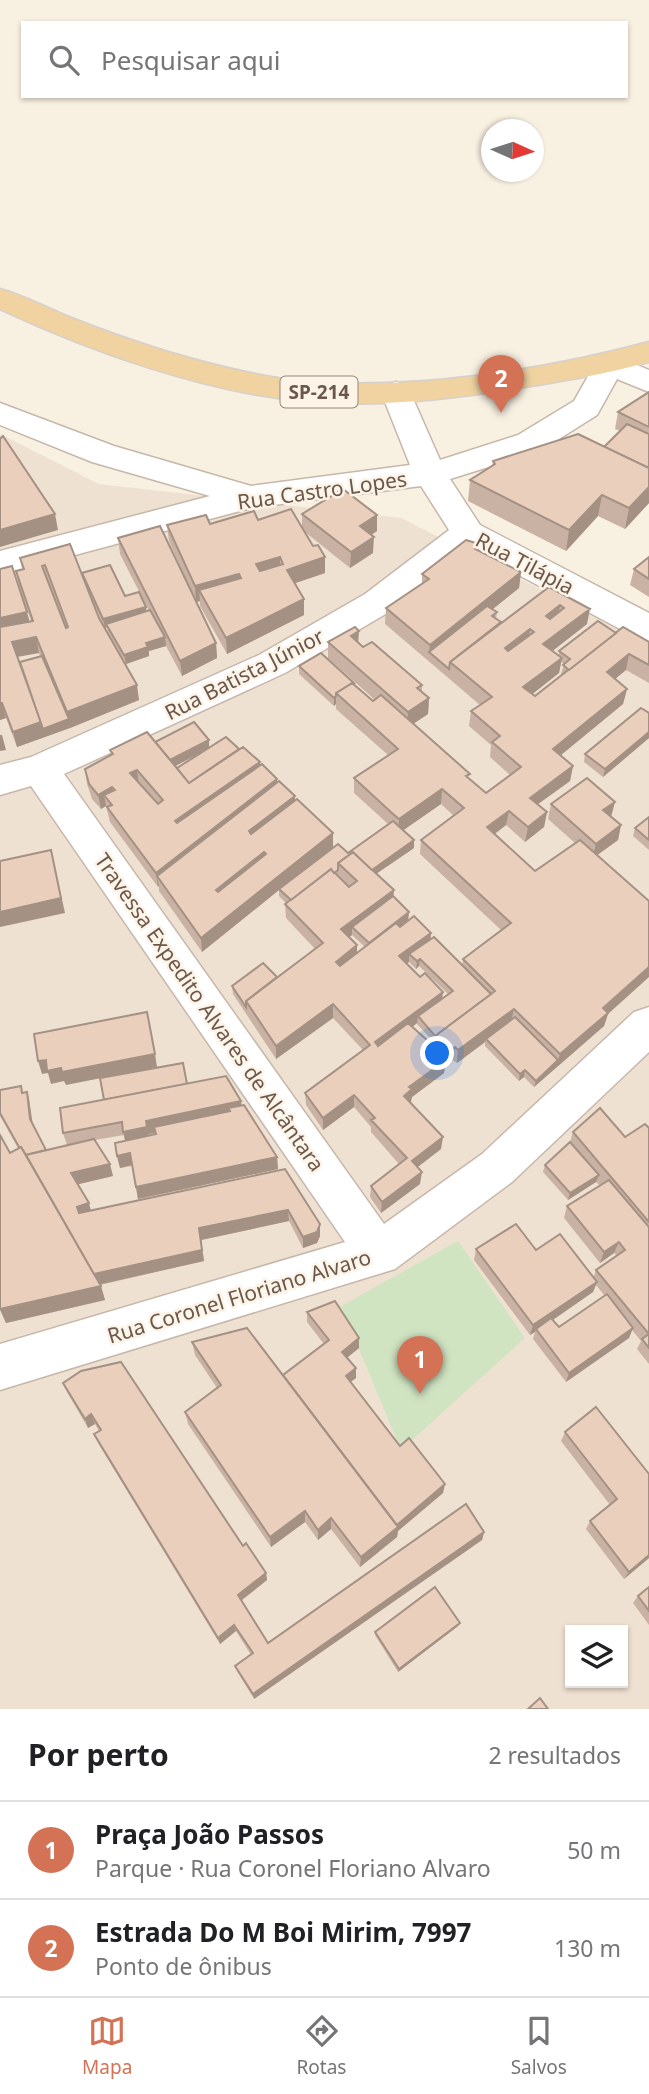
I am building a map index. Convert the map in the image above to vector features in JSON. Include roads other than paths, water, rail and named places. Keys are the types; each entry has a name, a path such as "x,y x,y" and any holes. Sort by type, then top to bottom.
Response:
{"main road":[{"name":"SP-214","path":"0,298 39,317 149,358 312,392 396,392 473,385 610,364 649,352"}],"street":[{"path":"610,364 649,382"},
{"name":"Rua Castro Lopes","path":"0,562 251,498 430,474 529,443 586,408 610,364"},
{"name":"Rua Tilápia","path":"396,392 430,474 468,533 649,629"},
{"path":"0,413 103,454 251,498"},
{"name":"Rua Batista Júnior","path":"0,780 40,769 272,664 377,603 468,533"},
{"name":"Travessa Expedito Alvares de Alcântara","path":"40,769 379,1254"},
{"name":"Rua Coronel Floriano Alvaro","path":"0,1367 379,1254 497,1168 649,1025"}],"place":[{"name":"Estrada Do M Boi Mirim, 7997","path":"501,413"},
{"name":"Praça João Passos","path":"420,1394"}]}
